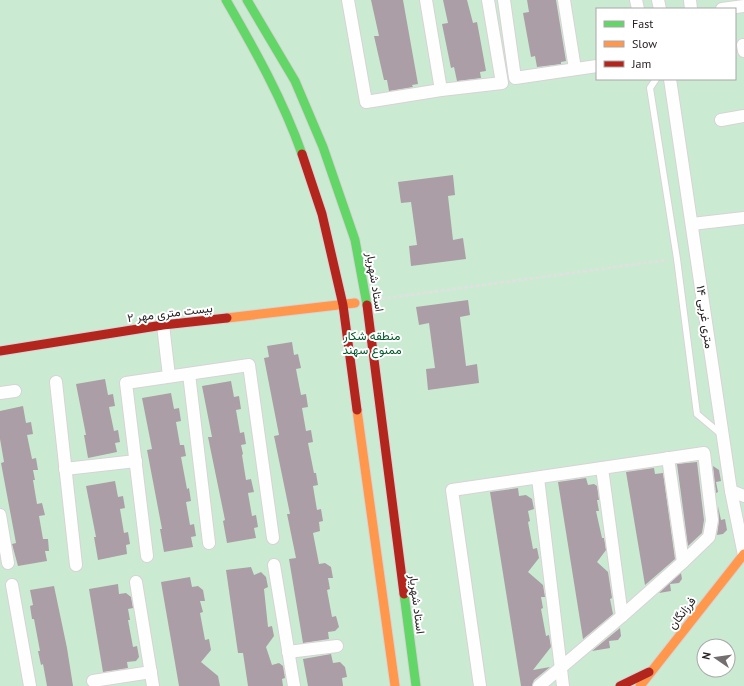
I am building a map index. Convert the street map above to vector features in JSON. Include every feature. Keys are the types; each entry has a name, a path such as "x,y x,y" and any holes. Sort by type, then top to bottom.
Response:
{"main road":[{"path":"226,0 258,56 293,129 322,214 343,305 395,686"},
{"name":"استاد شهریار","path":"247,0 295,81 323,147 355,240 366,301 416,686"},
{"name":"بیست متری مهر ۲","path":"0,351 163,325 343,305 366,301"},
{"name":"فرزانگان","path":"640,686 744,554"},
{"path":"620,686 651,671"}],"street":[{"path":"348,0 366,102 502,82 488,0"},
{"path":"426,0 441,90"},
{"path":"504,0 516,78 596,66"},
{"path":"564,0 575,69"},
{"path":"729,8 744,6"},
{"name":"۱۴ متری غربی","path":"670,80 731,491 744,554"},
{"path":"721,120 744,116"},
{"path":"692,224 744,218"},
{"path":"163,325 169,376"},
{"path":"147,556 126,382 249,365 273,538"},
{"path":"189,374 209,543"},
{"path":"56,382 76,565"},
{"path":"0,393 15,390"},
{"path":"480,686 452,490 704,453 712,520 709,537 622,616 539,686"},
{"path":"668,458 683,562"},
{"path":"66,469 136,461"},
{"path":"602,468 622,616"},
{"path":"538,478 563,686"},
{"path":"731,491 744,496"},
{"path":"0,514 8,563"},
{"path":"274,565 294,686"},
{"path":"136,582 153,686"},
{"path":"12,585 30,686"},
{"path":"288,652 337,646"},
{"path":"93,681 151,672"}],"lane":[{"path":"655,80 650,88 677,259 698,414 723,436"}],"path":[{"path":"366,301 677,259"}],"green space":[{"name":"منطقه شکار ممنوع سهند","path":"0,0 744,0 744,686 0,686"}],"building":[{"path":"371,0 403,0 418,84 412,85 413,87 389,91 387,80 384,80 374,36 379,36"},
{"path":"443,0 467,0 473,23 477,22 486,71 480,72 481,78 457,81 454,67 451,68 442,24 448,23"},
{"path":"527,0 556,0 566,61 561,62 561,64 537,67 535,56 531,57 523,13 529,12"},
{"path":"453,175 455,195 448,196 453,240 463,238 466,259 411,266 409,246 417,245 411,202 401,203 398,182"},
{"path":"468,300 470,315 460,317 466,366 477,364 479,383 428,390 426,369 435,368 429,323 419,325 416,307"},
{"path":"292,342 294,355 298,354 301,368 296,369 301,395 306,394 308,407 302,408 306,431 311,430 313,442 308,443 318,485 313,486 317,510 321,509 323,521 319,522 320,531 313,533 319,564 325,563 331,567 333,578 328,578 330,589 327,590 332,617 336,616 339,627 335,631 328,632 329,639 303,643 289,559 296,558 287,514 290,514 274,436 279,435 264,358 269,357 267,346"},
{"path":"105,379 108,395 113,394 115,406 109,407 114,431 118,430 120,442 115,443 117,452 88,458 84,435 86,435 76,384"},
{"path":"231,381 234,397 239,396 241,409 236,410 240,433 244,432 246,444 241,445 242,455 246,480 251,479 254,492 248,493 252,516 256,515 258,527 254,528 256,538 227,543 223,521 225,520 208,437 212,437 202,386"},
{"path":"171,393 174,409 179,408 181,421 176,422 180,445 184,445 186,456 181,457 187,489 189,488 191,501 186,502 190,525 194,524 196,536 191,537 193,547 164,552 160,529 162,529 147,450 152,449 142,398"},
{"path":"23,406 26,423 31,422 33,434 27,435 32,459 36,458 38,470 33,470 35,480 33,480 37,504 42,503 45,515 39,516 43,539 48,539 49,551 45,551 47,561 18,566 12,544 16,543 1,463 4,462 0,439 0,411"},
{"path":"697,462 704,520 702,533 688,546 677,464"},
{"path":"713,466 719,470 721,481 716,482 718,492 716,493"},
{"path":"654,468 655,474 663,473 675,559 645,585 626,472"},
{"path":"586,478 588,485 594,484 597,486 599,511 596,511 606,550 597,562 608,572 612,598 610,599 613,614 583,639 558,482"},
{"path":"115,481 118,497 123,496 125,508 120,509 124,533 128,532 130,544 126,545 127,554 98,560 94,537 96,537 86,486"},
{"path":"518,488 519,496 526,495 532,499 534,509 528,511 530,521 528,522 533,549 537,548 539,558 528,572 543,585 545,597 541,597 543,608 541,609 546,636 549,635 551,647 533,670 550,667 534,680 532,686 521,686 490,492"},
{"path":"718,506 721,520 725,519 727,530 723,534 717,535 719,521"},
{"path":"251,567 254,575 261,572 266,577 268,587 264,589 268,627 272,626 274,636 266,647 272,665 279,663 283,666 285,678 282,679 283,686 248,686 243,653 238,653 226,570"},
{"path":"681,573 682,579 679,583 670,584 671,591 659,593"},
{"path":"190,577 192,587 198,586 203,590 205,601 200,601 203,612 200,613 205,640 209,639 211,650 201,662 218,676 220,686 179,686 161,582"},
{"path":"118,584 119,594 126,593 131,597 133,608 128,609 130,620 128,620 133,647 137,646 139,657 136,661 127,662 128,668 103,672 89,589"},
{"path":"54,586 73,686 47,686 43,664 41,665 38,651 40,651 30,606 33,605 30,590"},
{"path":"620,628 621,636 618,640 609,641 610,648 592,651"},
{"path":"331,654 333,663 340,662 345,667 347,677 342,678 343,686 308,686 303,659"}],"traffic: fast":[{"path":"226,0 258,56 286,114 302,154"},
{"path":"247,0 295,81 323,147 355,240 367,305"},
{"path":"404,594 416,686"}],"traffic: slow":[{"path":"227,318 355,303"},
{"path":"357,410 395,686"},
{"path":"640,686 744,554"}],"traffic: jam":[{"path":"302,154 322,214 343,305 357,410"},
{"path":"367,305 404,594"},
{"path":"0,351 163,325 227,318"},
{"path":"620,686 649,672"}]}
